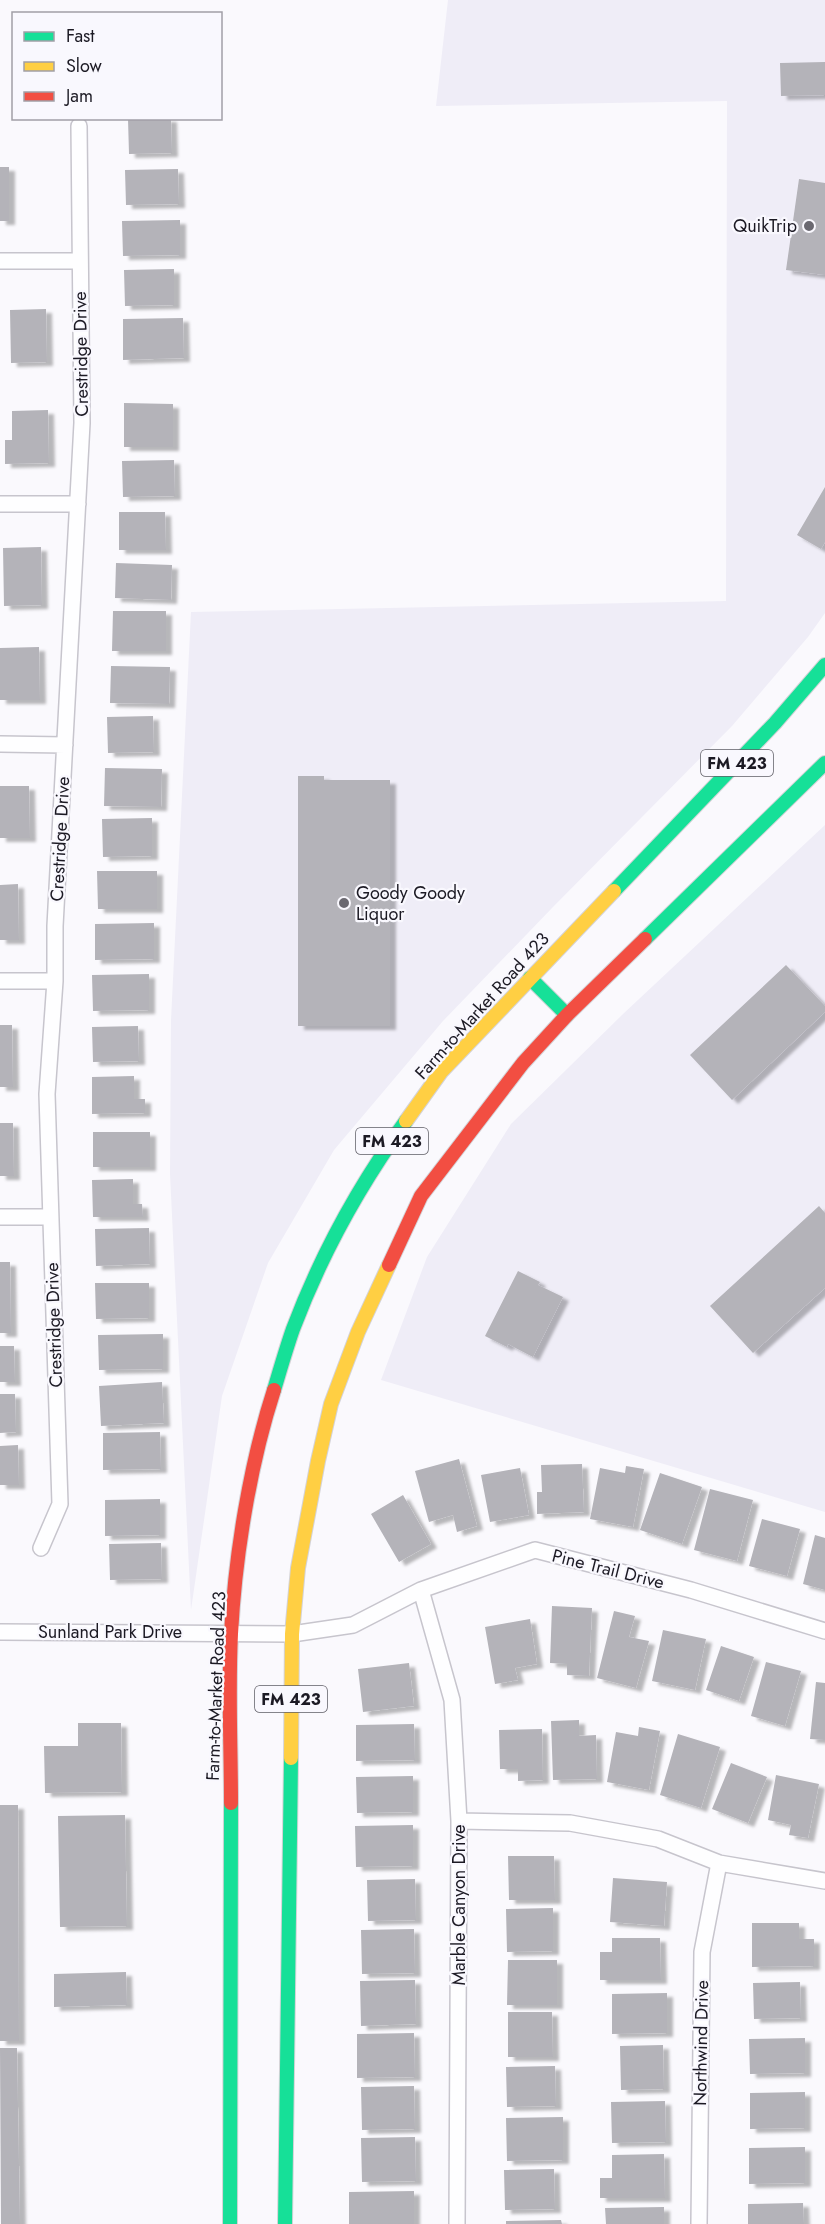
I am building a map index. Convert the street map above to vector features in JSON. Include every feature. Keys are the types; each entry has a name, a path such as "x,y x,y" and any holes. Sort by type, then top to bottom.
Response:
{"main road":[{"name":"Farm-to-Market Road 423","path":"230,2224 231,1633 242,1530 262,1427 293,1329 324,1256 374,1166 441,1072 775,723 825,665"},
{"name":"FM 423","path":"285,2224 292,1634 298,1568 318,1461 332,1404 358,1332 422,1196 523,1064 567,1015 825,763"},
{"path":"530,978 567,1015"}],"street":[{"name":"Crestridge Drive","path":"41,1548 60,1504 47,1094 55,981 55,926 82,423 79,126"},
{"path":"0,261 80,261"},
{"path":"0,504 78,504"},
{"path":"0,744 65,745"},
{"path":"0,981 55,981"},
{"path":"0,1217 50,1217"},
{"name":"Pine Trail Drive","path":"292,1634 352,1624 421,1590 535,1550 691,1590 825,1631"},
{"name":"Marble Canyon Drive","path":"421,1590 452,1700 459,1821 457,2224"},
{"name":"Sunland Park Drive","path":"0,1632 292,1634"},
{"path":"459,1821 570,1823 658,1839 719,1863 825,1881"},
{"name":"Northwind Drive","path":"699,2224 702,1952 719,1863"}],"shaded area":[{"path":"448,0 825,0 825,613 808,637 732,726 443,1021 334,1150 268,1263 222,1396 191,1610 170,1174 171,1020 191,612 726,601 727,101 436,106"},
{"path":"825,825 825,1512 381,1380 427,1257 511,1124 623,1014"}],"building":[{"path":"825,62 825,95 781,96 780,63"},
{"path":"128,120 171,120 172,153 129,154"},
{"path":"0,167 9,167 9,221 0,221"},
{"path":"178,169 179,204 126,205 125,170"},
{"name":"QuikTrip","path":"799,179 825,183 825,275 786,270"},
{"path":"180,220 180,255 123,256 122,221"},
{"path":"174,269 174,305 125,306 124,270"},
{"path":"46,309 47,362 11,363 10,310"},
{"path":"183,318 184,358 123,360 123,319"},
{"path":"124,403 173,404 173,447 124,447"},
{"path":"48,410 49,463 5,464 5,440 12,440 12,411"},
{"path":"174,460 175,496 123,497 122,461"},
{"path":"825,487 825,542 821,549 797,535"},
{"path":"119,512 165,512 166,550 119,550"},
{"path":"41,547 42,605 4,606 3,548"},
{"path":"116,563 172,565 171,600 115,598"},
{"path":"113,611 166,611 166,651 112,651"},
{"path":"39,647 40,700 0,700 0,648"},
{"path":"111,666 170,667 169,704 110,703"},
{"path":"153,716 154,752 108,753 107,717"},
{"path":"105,768 162,769 161,807 104,806"},
{"name":"Goody Goody Liquor","path":"298,776 324,776 324,780 390,780 390,1026 298,1026"},
{"path":"0,786 29,786 30,838 0,838"},
{"path":"152,818 152,856 103,857 102,819"},
{"path":"97,871 157,871 157,909 98,909"},
{"path":"18,884 19,940 0,940 0,885"},
{"path":"154,923 154,959 95,960 95,924"},
{"path":"786,965 825,1006 825,1012 732,1100 690,1055"},
{"path":"149,974 149,1010 93,1011 92,975"},
{"path":"0,1025 12,1025 13,1087 0,1087"},
{"path":"138,1026 139,1061 93,1062 92,1027"},
{"path":"134,1076 134,1099 145,1099 145,1113 92,1114 92,1077"},
{"path":"0,1123 13,1123 14,1176 0,1176"},
{"path":"93,1132 150,1132 150,1167 93,1167"},
{"path":"133,1179 133,1204 142,1204 143,1217 93,1217 92,1180"},
{"path":"819,1206 825,1213 825,1288 753,1353 710,1306"},
{"path":"149,1228 150,1264 96,1266 95,1229"},
{"path":"0,1262 10,1262 11,1333 0,1333"},
{"path":"518,1271 540,1282 538,1285 563,1297 533,1357 508,1344 507,1347 485,1336"},
{"path":"95,1283 149,1283 149,1318 96,1319"},
{"path":"163,1334 163,1369 99,1370 98,1335"},
{"path":"0,1346 14,1346 15,1382 0,1382"},
{"path":"162,1382 164,1423 101,1426 99,1386"},
{"path":"0,1394 15,1394 16,1432 0,1433"},
{"path":"160,1432 161,1469 103,1470 103,1433"},
{"path":"18,1445 19,1485 0,1485 0,1446"},
{"path":"459,1459 477,1526 457,1532 453,1515 429,1522 415,1471"},
{"path":"582,1464 584,1512 537,1514 537,1492 542,1492 541,1465"},
{"path":"626,1466 644,1469 633,1527 590,1519 600,1468 625,1473"},
{"path":"520,1468 529,1515 490,1522 481,1475"},
{"path":"660,1473 702,1487 682,1544 640,1530"},
{"path":"710,1489 753,1500 737,1561 694,1550"},
{"path":"403,1495 431,1544 399,1562 371,1514"},
{"path":"160,1499 160,1535 105,1536 105,1500"},
{"path":"762,1519 800,1529 787,1576 749,1566"},
{"path":"815,1535 825,1538 825,1590 803,1584"},
{"path":"161,1543 162,1579 110,1580 109,1544"},
{"path":"552,1606 592,1608 589,1676 567,1675 567,1664 550,1663"},
{"path":"614,1611 635,1616 629,1637 649,1641 636,1688 597,1678"},
{"path":"530,1619 537,1664 515,1668 518,1680 495,1684 485,1627"},
{"path":"663,1630 706,1639 695,1690 652,1681"},
{"path":"721,1646 754,1657 739,1701 706,1690"},
{"path":"766,1662 801,1671 785,1726 751,1716"},
{"path":"409,1663 414,1706 363,1712 358,1669"},
{"path":"816,1682 825,1683 825,1740 810,1739"},
{"path":"579,1720 579,1736 596,1735 597,1779 553,1780 551,1721"},
{"path":"78,1723 121,1723 122,1792 45,1793 44,1746 78,1746"},
{"path":"414,1724 415,1760 356,1761 356,1725"},
{"path":"639,1727 660,1731 649,1790 607,1782 616,1732 638,1736"},
{"path":"542,1729 543,1780 518,1781 518,1769 500,1769 499,1730"},
{"path":"678,1734 720,1747 701,1808 660,1795"},
{"path":"731,1763 767,1777 748,1823 712,1809"},
{"path":"776,1775 819,1784 808,1838 789,1835 791,1825 768,1820"},
{"path":"413,1776 413,1812 357,1813 356,1777"},
{"path":"0,1805 18,1805 19,2041 0,2041"},
{"path":"125,1815 127,1926 60,1927 58,1816"},
{"path":"413,1825 413,1866 356,1867 355,1826"},
{"path":"508,1856 554,1856 555,1900 509,1900"},
{"path":"613,1878 667,1882 664,1926 610,1922"},
{"path":"415,1879 416,1920 368,1921 367,1880"},
{"path":"553,1908 553,1951 507,1952 506,1909"},
{"path":"752,1923 799,1923 799,1939 814,1939 814,1966 752,1967"},
{"path":"414,1929 415,1973 362,1974 361,1930"},
{"path":"612,1938 660,1938 661,1980 600,1980 600,1952 612,1952"},
{"path":"508,1960 557,1960 557,2005 507,2005"},
{"path":"126,1972 127,2005 54,2007 54,1974"},
{"path":"415,1980 416,2024 361,2026 360,1981"},
{"path":"800,1982 801,2018 754,2019 753,1983"},
{"path":"667,1993 667,2033 612,2034 612,1994"},
{"path":"508,2012 552,2012 553,2057 508,2057"},
{"path":"414,2033 415,2077 357,2078 357,2034"},
{"path":"805,2038 805,2073 750,2074 749,2039"},
{"path":"663,2045 664,2089 621,2090 620,2046"},
{"path":"0,2048 17,2048 20,2224 1,2224"},
{"path":"555,2066 556,2106 507,2107 506,2067"},
{"path":"414,2086 415,2129 362,2130 361,2087"},
{"path":"805,2092 805,2128 750,2129 750,2093"},
{"path":"665,2101 666,2142 612,2143 611,2102"},
{"path":"563,2117 563,2160 507,2161 506,2118"},
{"path":"415,2137 416,2181 362,2182 361,2138"},
{"path":"805,2147 805,2183 749,2184 749,2148"},
{"path":"664,2154 665,2198 600,2198 600,2178 612,2178 612,2155"},
{"path":"554,2169 555,2209 505,2210 504,2170"},
{"path":"414,2191 414,2224 349,2224 349,2192"},
{"path":"803,2203 804,2224 748,2224 748,2204"},
{"path":"664,2207 664,2224 606,2224 605,2208"},
{"path":"561,2220 562,2224 506,2224 506,2221"}],"traffic: fast":[{"path":"614,891 775,723 825,665"},
{"path":"645,939 825,763"},
{"path":"530,978 567,1015"},
{"path":"274,1390 293,1329 329,1247 357,1195 406,1121"},
{"path":"285,2224 291,1758"},
{"path":"230,2224 231,1803"}],"traffic: slow":[{"path":"406,1121 441,1072 614,891"},
{"path":"291,1758 292,1634 298,1568 318,1461 331,1404 358,1332 389,1265"}],"traffic: jam":[{"path":"389,1265 421,1196 523,1063 567,1015 645,939"},
{"path":"231,1803 230,1655 236,1573 251,1479 274,1390"}],"place":[{"name":"QuikTrip","path":"809,226"},
{"name":"Goody Goody Liquor","path":"344,903"}]}
